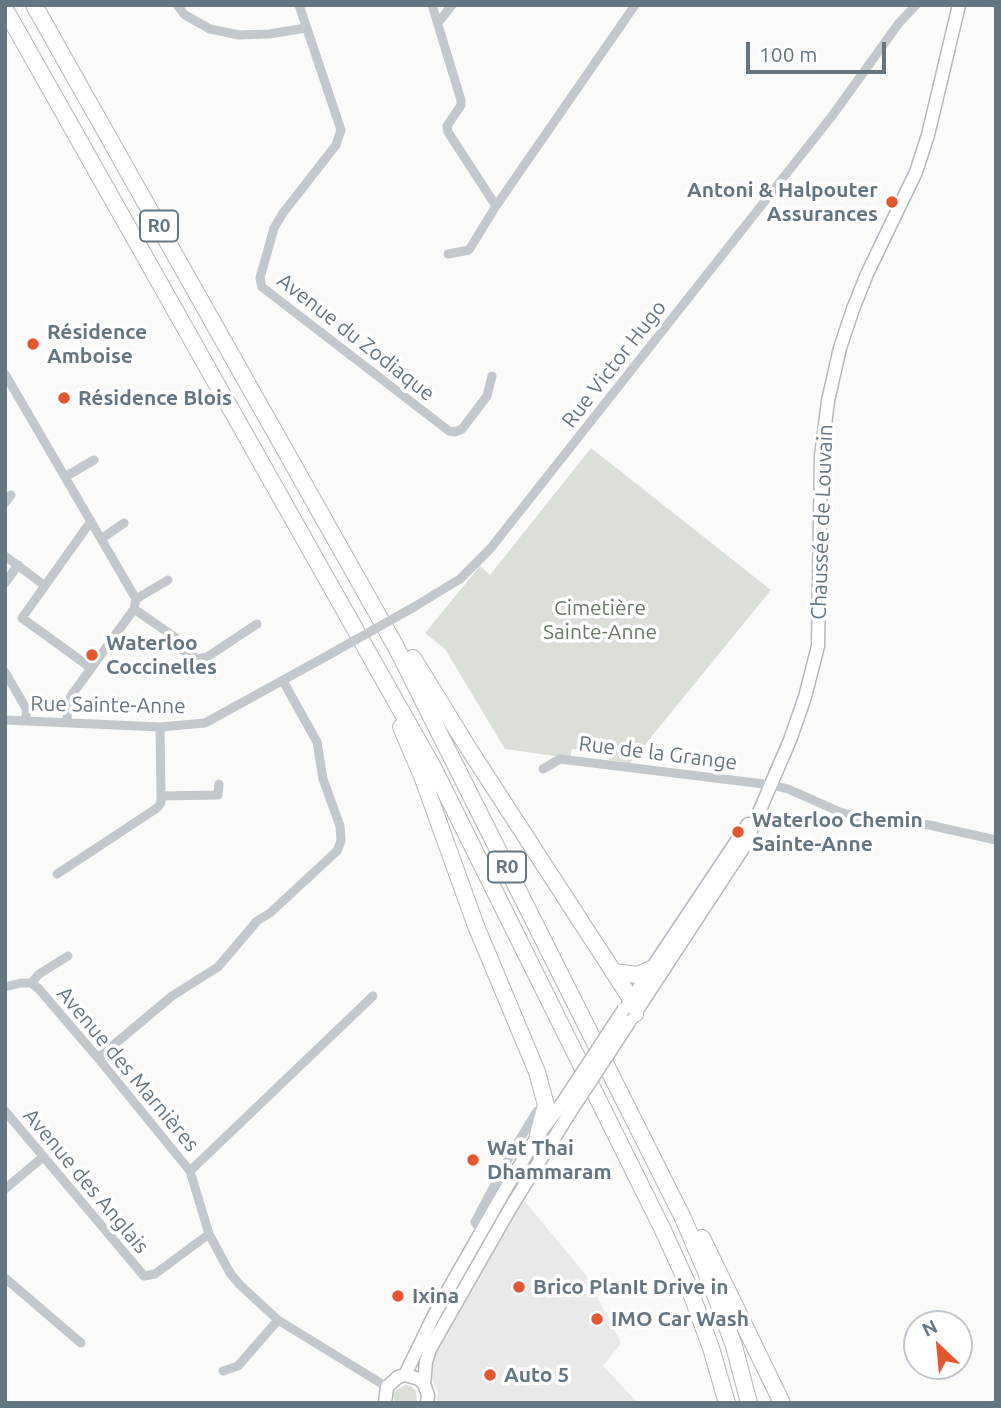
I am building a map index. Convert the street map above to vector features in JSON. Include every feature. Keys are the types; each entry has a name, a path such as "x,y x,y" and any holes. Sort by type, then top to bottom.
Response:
{"highway":[{"name":"R0","path":"34,5 396,647 682,1216 734,1346 749,1403"},
{"name":"R0","path":"5,9 395,698 474,848 688,1285 727,1403"},
{"path":"396,647 412,658 613,972 630,1011"},
{"path":"395,698 397,718 422,776 476,926 541,1083 546,1105 538,1135"},
{"path":"613,972 638,975 651,969"},
{"path":"682,1216 698,1229 782,1403"}],"main road":[{"name":"Chaussée de Louvain","path":"427,1403 428,1395 424,1384 430,1349 565,1110 744,847 772,785 805,697 818,646 821,456 828,401 840,348 867,274 916,172 932,122 959,5"},
{"name":"Chaussée de Louvain","path":"630,1011 651,969 764,800"},
{"name":"Chaussée de Louvain","path":"405,1375 435,1313 481,1232 501,1185 538,1135 565,1110"},
{"name":"Chaussée de Louvain","path":"450,1314 453,1297 468,1272 468,1265 463,1264"},
{"path":"385,1403 387,1387 398,1377 405,1375 419,1379 424,1384"}],"street":[{"path":"177,5 184,15 210,29 239,35 269,34 306,28"},
{"name":"Avenue du Zodiaque","path":"299,5 341,131 336,145 274,228 260,278 262,287 449,431 462,429 487,396 492,376"},
{"path":"432,5 461,100 461,105 447,126 448,132 496,206"},
{"path":"438,23 452,5"},
{"path":"448,254 469,250 496,206 635,5"},
{"name":"Rue Victor Hugo","path":"283,681 460,579 490,549 832,116 899,23 916,5"},
{"path":"5,374 91,521 135,604 176,638 179,648 198,659 207,657 257,624"},
{"path":"65,477 94,460"},
{"path":"91,521 22,618 91,668"},
{"path":"101,539 124,523"},
{"path":"5,556 44,584"},
{"path":"5,583 18,565"},
{"path":"66,722 71,696 135,604 168,580"},
{"path":"5,672 27,710 25,721"},
{"path":"98,1058 172,996 218,967 257,921 337,851 341,841 340,826 323,779 317,742 283,681"},
{"name":"Rue Sainte-Anne","path":"5,720 160,727 205,723 283,681"},
{"path":"57,874 157,808 161,796 160,727"},
{"name":"Rue de la Grange","path":"543,769 560,759 772,785 865,819 929,825 996,840"},
{"path":"161,796 218,795 219,784"},
{"path":"5,987 31,983 39,974 68,956"},
{"name":"Avenue des Marnières","path":"31,983 98,1058 190,1171 209,1234 230,1273 254,1300 278,1320 387,1387"},
{"path":"190,1171 373,996"},
{"name":"Avenue des Anglais","path":"5,1111 144,1276 156,1274 209,1234"},
{"path":"511,1207 501,1185 537,1111"},
{"path":"5,1189 43,1157"},
{"path":"5,1278 81,1343"},
{"path":"223,1371 238,1366 278,1320"}],"shaded area":[{"path":"522,1198 586,1275 621,1343 603,1366 638,1403 435,1403 438,1393 430,1373 434,1351"}],"green space":[{"name":"Cimetière Sainte-Anne","path":"591,448 771,590 630,763 609,760 609,753 572,749 570,758 505,749 445,649 425,633 480,566 490,575"},
{"path":"405,1385 416,1391 417,1403 394,1403 394,1392"}],"place":[{"name":"Antoni & Halpouter Assurances","path":"892,202"},
{"name":"Résidence Amboise","path":"33,344"},
{"name":"Résidence Blois","path":"64,398"},
{"name":"Waterloo Coccinelles","path":"92,655"},
{"name":"Waterloo Chemin Sainte-Anne","path":"738,832"},
{"name":"Wat Thai Dhammaram","path":"473,1160"},
{"name":"Brico PlanIt Drive in","path":"519,1287"},
{"name":"Ixina","path":"398,1296"},
{"name":"IMO Car Wash","path":"597,1319"},
{"name":"Auto 5","path":"490,1375"}]}
